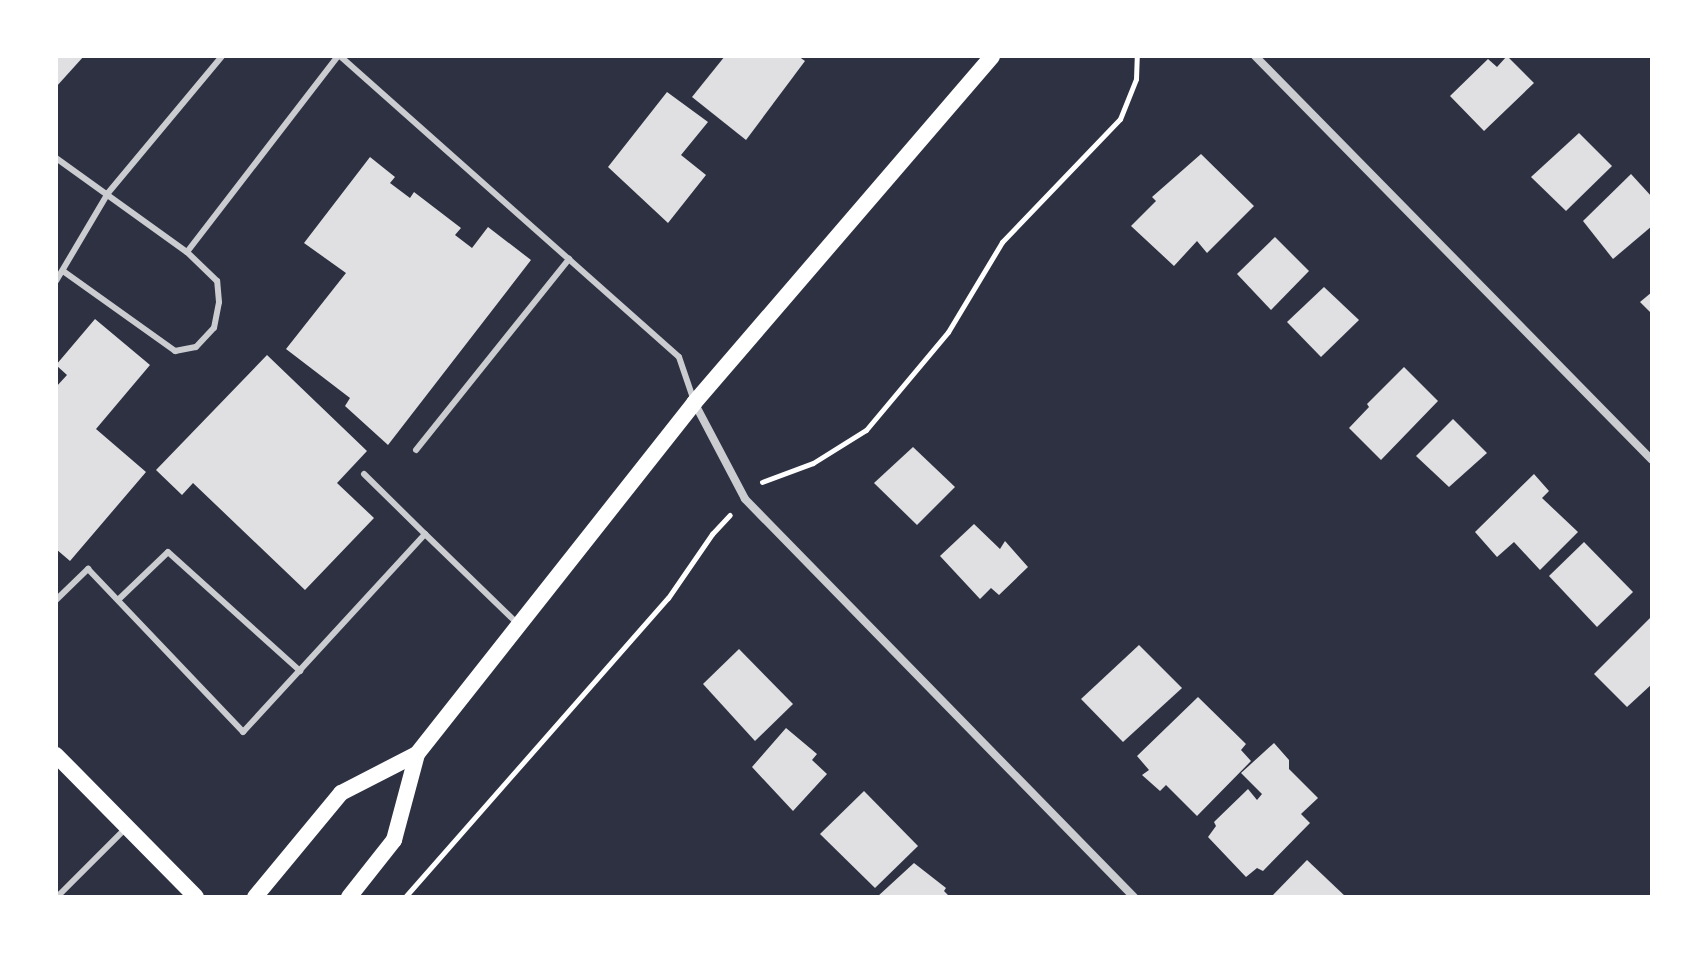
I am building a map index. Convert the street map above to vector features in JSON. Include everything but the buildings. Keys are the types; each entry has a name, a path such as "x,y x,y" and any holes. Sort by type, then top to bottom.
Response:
{"main road":[{"path":"349,897 394,840 417,754 694,403 992,56"},
{"path":"255,897 341,793 417,754"},
{"path":"56,755 196,897"}],"street":[{"path":"1255,56 1652,460"},
{"path":"694,403 745,499 1134,897"}],"lane":[{"path":"56,281 108,193 222,56"},
{"path":"187,252 339,56 679,357 694,403"},
{"path":"56,158 187,252 217,281 219,302 214,328 196,347 175,351 63,271"},
{"path":"416,450 569,259"},
{"path":"364,474 519,625"},
{"path":"56,600 88,569 243,732 425,534"},
{"path":"118,600 168,552 300,671"},
{"path":"57,897 127,826"}],"path":[{"path":"759,483 813,463 866,430 948,332 1002,242 1120,119 1136,79 1137,56"},
{"path":"405,897 668,598 712,534"}]}
